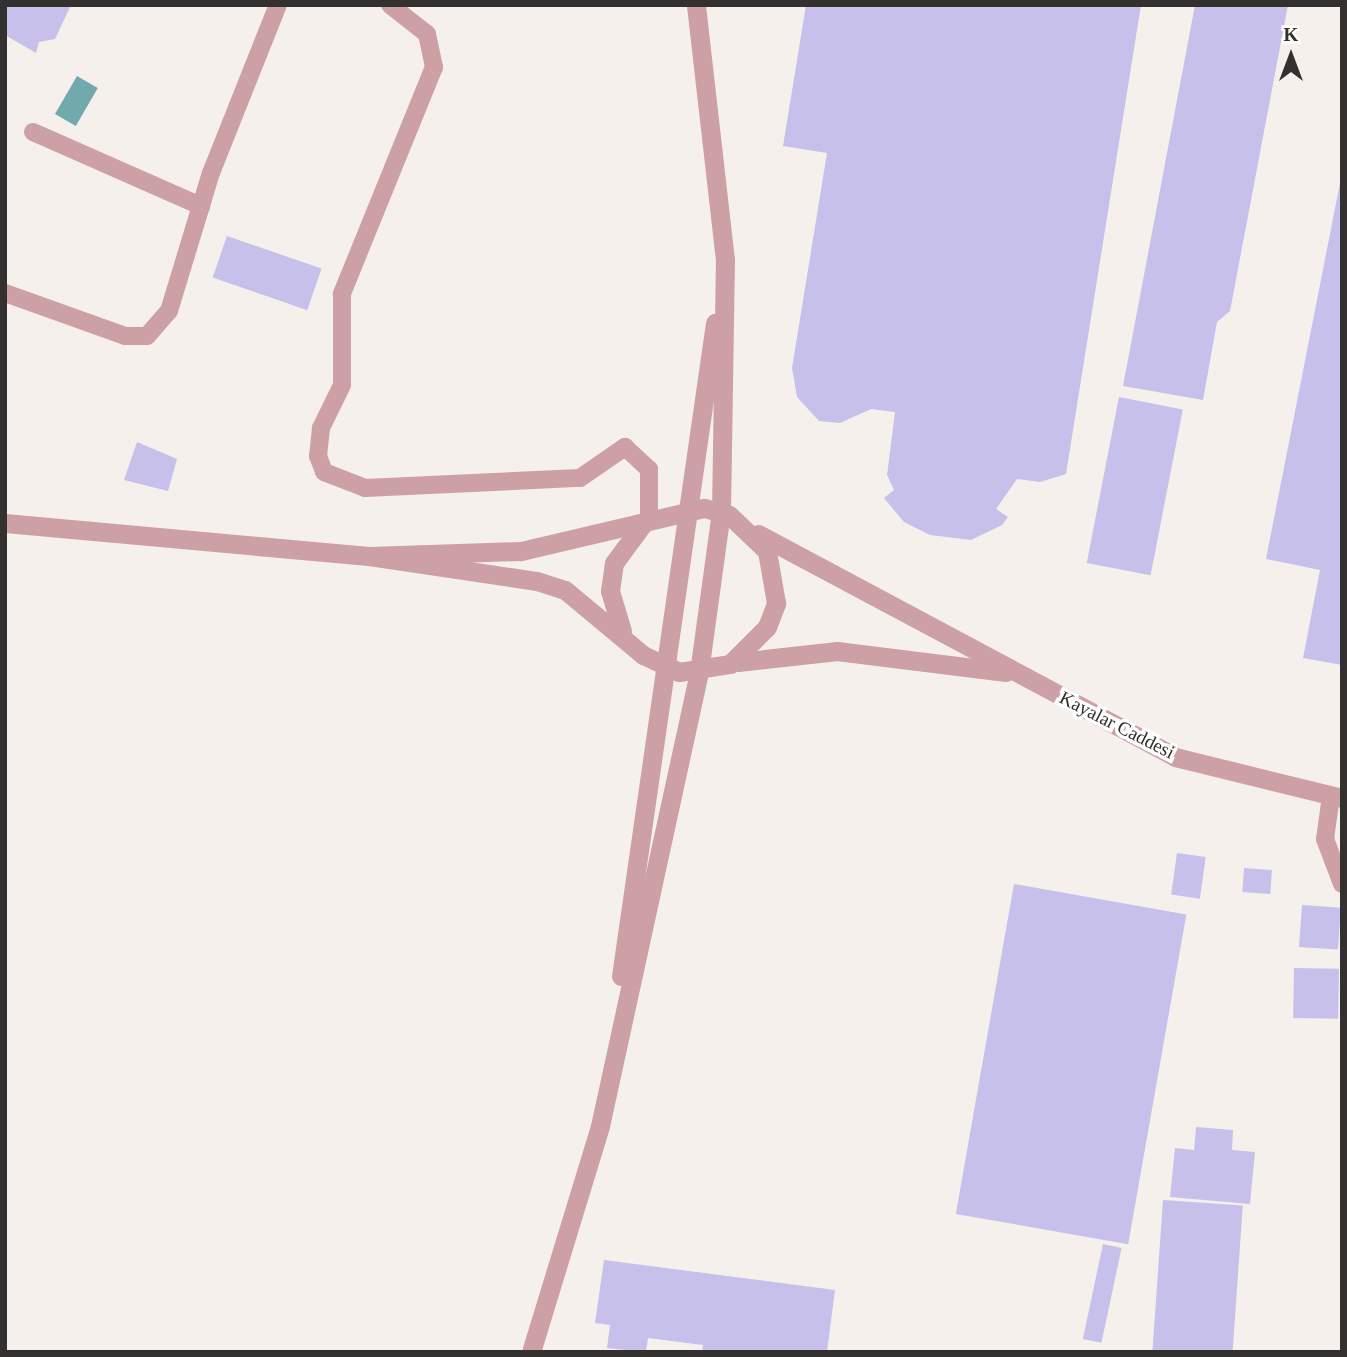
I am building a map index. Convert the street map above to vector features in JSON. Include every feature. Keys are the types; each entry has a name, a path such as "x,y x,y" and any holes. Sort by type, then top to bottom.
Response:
{"street":[{"path":"531,1352 600,1126 699,672 721,512 725,260 696,5"},
{"path":"600,1126 684,508 725,260"},
{"path":"369,556 520,551 684,508 721,512"},
{"name":"Kayalar Caddesi","path":"721,512 1175,757 1337,797"},
{"path":"630,644 615,620 611,582 628,538 649,519"},
{"path":"5,523 369,556 565,590 630,644 663,666 699,672 730,664 837,651 1018,674"},
{"path":"730,664 767,627 775,603 767,551 751,530"}],"lane":[{"path":"5,293 125,336 147,336 169,312 201,206 278,5"},
{"path":"390,5 426,34 434,66 342,294 342,385 321,428 318,456 324,472 365,488 580,478 625,447 649,470 649,519"},
{"path":"33,132 201,206"},
{"path":"1337,797 1325,839 1342,884"}],"water":[{"path":"77,76 98,88 76,126 55,114"}],"building":[{"path":"5,5 71,5 55,39 39,42 36,53 5,35"},
{"path":"806,5 1141,5 1066,474 1040,482 1017,479 996,509 1008,517 1002,525 971,540 930,535 904,522 884,498 894,490 887,475 895,412 871,409 840,423 819,421 797,397 792,368 827,153 783,146"},
{"path":"1195,5 1288,5 1230,311 1217,322 1203,400 1123,386"},
{"path":"1340,183 1342,665 1303,658 1320,570 1266,559"},
{"path":"227,236 322,269 307,310 213,278"},
{"path":"1119,397 1183,409 1151,575 1087,563"},
{"path":"137,442 177,459 168,491 124,480"},
{"path":"1177,853 1206,857 1200,899 1171,895"},
{"path":"1244,868 1272,870 1270,894 1242,892"},
{"path":"1014,884 1186,914 1128,1244 956,1214"},
{"path":"1302,905 1341,908 1338,950 1299,947"},
{"path":"1294,968 1339,969 1338,1019 1293,1018"},
{"path":"1196,1127 1233,1130 1232,1150 1255,1152 1250,1204 1170,1197 1175,1148 1194,1150"},
{"path":"1163,1200 1243,1206 1233,1352 1152,1352"},
{"path":"1103,1244 1122,1248 1101,1343 1083,1339"},
{"path":"604,1260 835,1290 827,1352 702,1352 703,1345 648,1338 646,1352 607,1348 610,1325 595,1323"}]}
